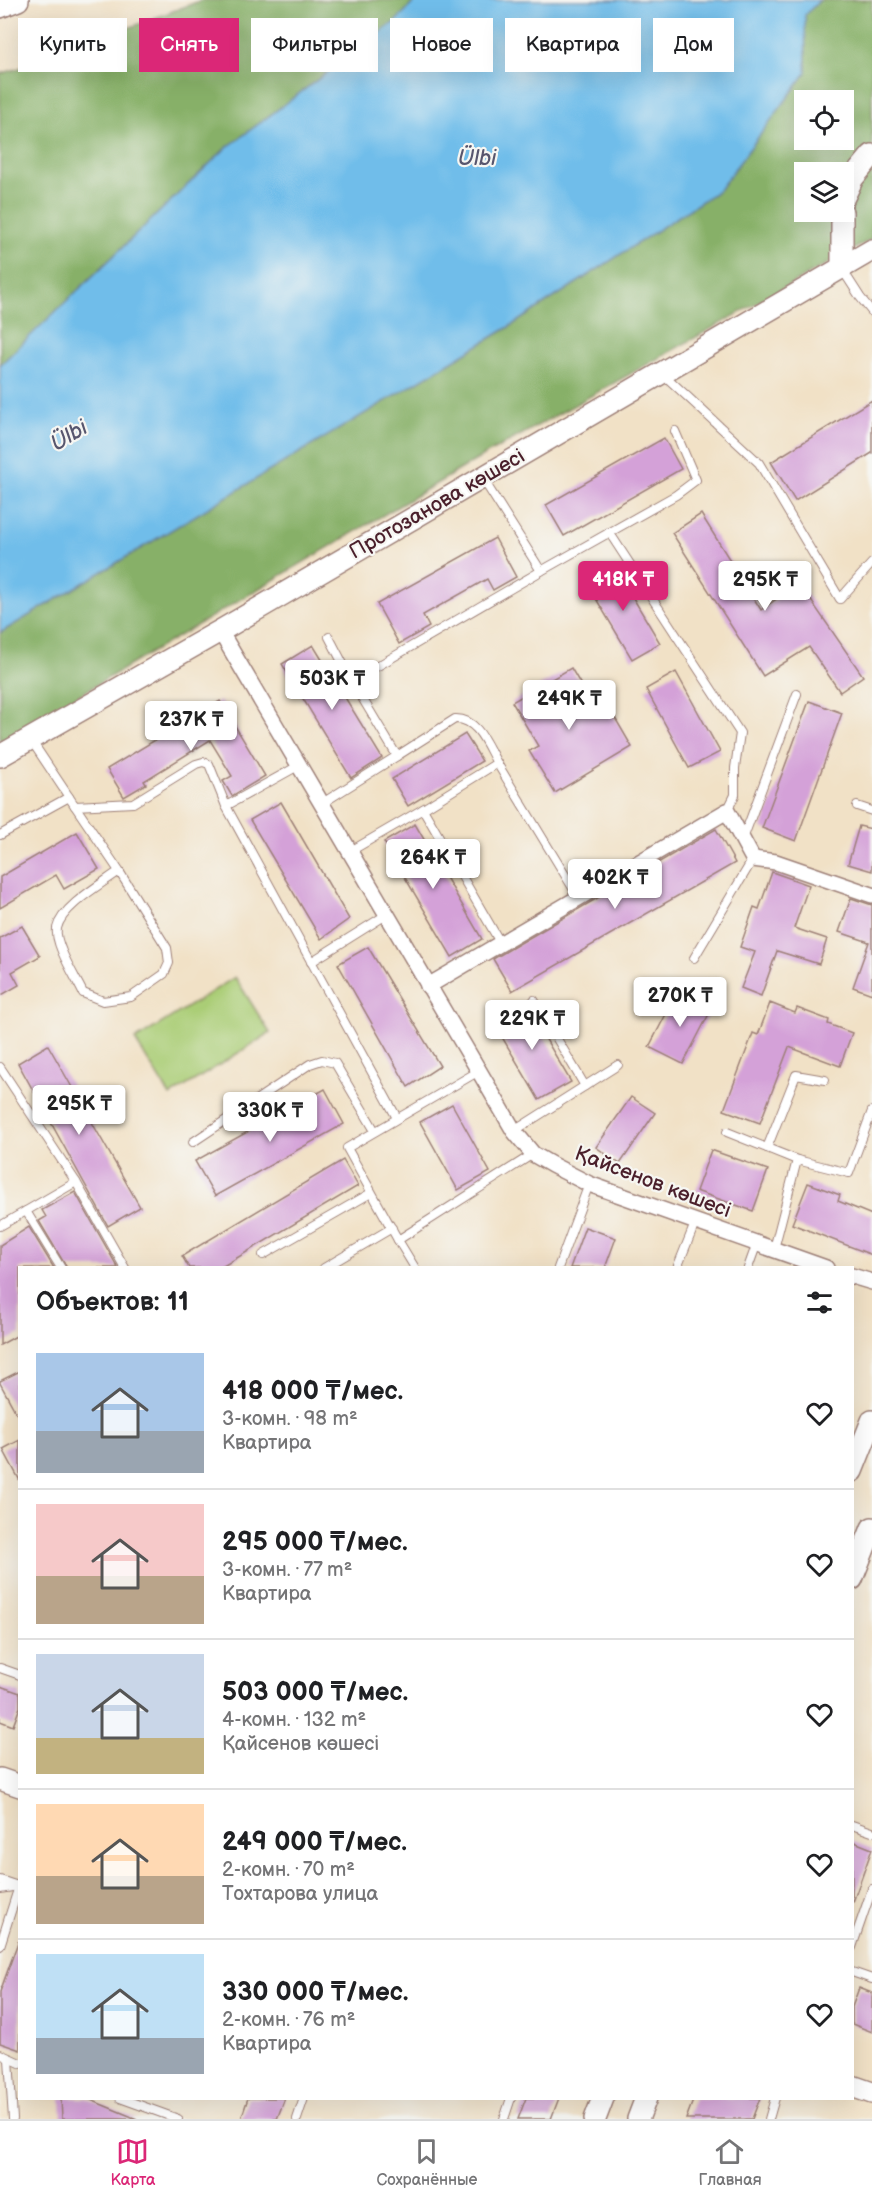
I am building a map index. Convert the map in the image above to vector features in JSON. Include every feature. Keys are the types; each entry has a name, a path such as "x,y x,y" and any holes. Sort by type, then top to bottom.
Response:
{"main road":[{"path":"0,7 18,0"},
{"path":"854,177 872,155"},
{"path":"842,222 842,268"},
{"name":"Протозанова көшесі","path":"0,756 220,631 872,250"},
{"path":"854,1466 872,1421"},
{"path":"859,1568 872,1528"},
{"path":"0,1779 18,1785"},
{"path":"854,2087 872,2093"},
{"path":"595,2119 602,2100"},
{"path":"638,2119 645,2100"}],"street":[{"name":"Қайсенов көшесі","path":"220,631 514,1131 533,1154 589,1184 821,1266"},
{"path":"428,986 727,811 753,859 776,862 872,896"},
{"path":"854,1277 872,1282"}],"lane":[{"path":"842,268 872,312"},
{"path":"662,373 759,463 840,598 872,563"},
{"path":"352,681 676,495 696,480 675,431"},
{"path":"482,478 541,571"},
{"path":"609,532 740,733 735,768 735,795 727,811"},
{"path":"329,638 397,756"},
{"path":"742,840 797,694"},
{"path":"321,804 455,719 465,718 473,723 579,898"},
{"path":"30,739 119,871 166,948 169,963 164,974 131,997 103,1001 83,993 61,948 57,929 64,912 119,871"},
{"path":"75,806 134,803 196,764 203,762 208,764 226,806 397,1118"},
{"path":"349,852 497,763"},
{"path":"226,806 298,766"},
{"path":"0,835 69,797"},
{"path":"857,806 872,811"},
{"path":"423,809 501,944"},
{"path":"694,958 753,859"},
{"path":"311,962 386,915"},
{"path":"534,999 585,1086"},
{"path":"193,1142 310,1064 322,1059 335,1063 375,1131"},
{"path":"514,1131 618,1065"},
{"path":"0,1067 76,1182 124,1266"},
{"path":"414,1266 346,1148 479,1071"},
{"path":"767,1148 796,1075 825,1080"},
{"path":"727,1132 797,1160 849,1173 872,1111"},
{"path":"398,1240 533,1154"},
{"path":"774,1249 797,1160"},
{"path":"0,1226 76,1182"},
{"path":"559,1266 589,1184"},
{"path":"263,1255 371,1192"},
{"path":"26,1211 60,1266"},
{"path":"678,1266 696,1221"},
{"path":"327,1266 392,1228"},
{"path":"749,1266 758,1243"},
{"path":"0,1668 18,1674"},
{"path":"854,1826 872,1832"},
{"path":"0,1880 18,1885"},
{"path":"0,1889 18,1885"},
{"path":"0,1946 18,1888"},
{"path":"854,1941 872,1889"},
{"path":"854,1973 872,1979"},
{"path":"0,2054 18,2062"},
{"path":"9,2059 13,2119"},
{"path":"125,2100 176,2119"},
{"path":"297,2119 303,2100"},
{"path":"504,2119 510,2100"},
{"path":"769,2119 774,2100"}],"green space":[{"path":"202,0 416,0 399,18 390,18 390,25 378,34 378,18 251,18 251,72 328,72 225,149 0,365 0,74 18,68 18,72 127,72 127,29 139,24 139,72 239,72 239,18 155,18"},
{"path":"820,0 872,0 872,239 483,456 0,742 0,633 512,325 719,190 806,73 805,15"},
{"path":"235,977 270,1033 170,1096 135,1040"}],"water":[{"name":"Ülbi","path":"416,0 820,0 805,15 806,73 719,190 512,325 0,633 0,365 225,149 328,72 378,72 378,34 390,25 390,72 493,72 493,18 399,18"}],"building":[{"path":"872,400 872,453 795,501 771,462"},
{"path":"664,438 681,469 564,536 546,505"},
{"path":"701,514 761,610 799,583 863,676 840,692 809,647 763,676 672,533"},
{"path":"495,538 516,577 493,590 487,579 423,615 429,627 399,644 377,604"},
{"path":"614,566 660,643 632,659 586,582"},
{"path":"313,645 382,758 351,778 282,664"},
{"path":"571,668 596,711 607,704 632,747 555,793 529,751 538,746 512,702"},
{"path":"676,672 720,752 689,768 646,689"},
{"path":"220,701 265,776 232,796 223,781 232,776 210,740 144,781 146,784 124,797 107,769"},
{"path":"809,701 842,713 796,841 762,828"},
{"path":"465,734 482,761 408,806 392,779"},
{"path":"281,802 349,919 321,939 250,820"},
{"path":"415,824 482,939 452,957 384,842"},
{"path":"859,826 872,829 872,871 848,864"},
{"path":"716,829 735,863 512,991 493,959"},
{"path":"77,832 99,869 64,889 56,875 0,908 0,877"},
{"path":"772,872 809,885 794,928 827,939 819,964 777,951 761,996 741,988 755,952 740,947 754,907 759,909"},
{"path":"851,898 872,905 872,994 853,987 869,942 839,932"},
{"path":"22,926 40,956 12,972 19,985 0,996 0,938"},
{"path":"368,947 440,1066 408,1087 338,964"},
{"path":"677,993 711,1010 683,1064 649,1047"},
{"path":"524,1002 571,1082 539,1100 492,1020"},
{"path":"770,1003 795,1013 797,1008 829,1020 828,1024 852,1033 840,1066 789,1047 760,1123 724,1110 753,1033 758,1035"},
{"path":"48,1045 140,1207 108,1226 18,1063"},
{"path":"325,1089 344,1124 215,1196 195,1161"},
{"path":"631,1097 655,1113 620,1164 596,1147"},
{"path":"452,1104 490,1172 458,1190 420,1122"},
{"path":"711,1150 768,1170 753,1211 696,1191"},
{"path":"343,1160 358,1186 223,1266 188,1266 182,1256"},
{"path":"808,1183 840,1195 838,1201 872,1215 872,1255 792,1224"},
{"path":"75,1192 117,1266 66,1266 39,1221 46,1217 42,1210"},
{"path":"29,1227 53,1266 18,1266 18,1335 0,1345 0,1245"},
{"path":"585,1227 616,1238 606,1266 571,1266"},
{"path":"18,1372 18,1416 0,1383"},
{"path":"18,1441 18,1477 3,1449"},
{"path":"0,1686 18,1692 18,1712 13,1726 0,1721"},
{"path":"854,1842 872,1849 854,1899"},
{"path":"18,1942 18,2049 0,2043 0,1992"},
{"path":"859,1988 872,1993 872,2032 854,2025 854,2002"},
{"path":"61,2100 91,2100 137,2119 62,2119"},
{"path":"247,2100 284,2100 277,2119 241,2119"},
{"path":"525,2100 558,2100 551,2119 518,2119"},
{"path":"693,2100 759,2100 752,2119 686,2119"}]}
